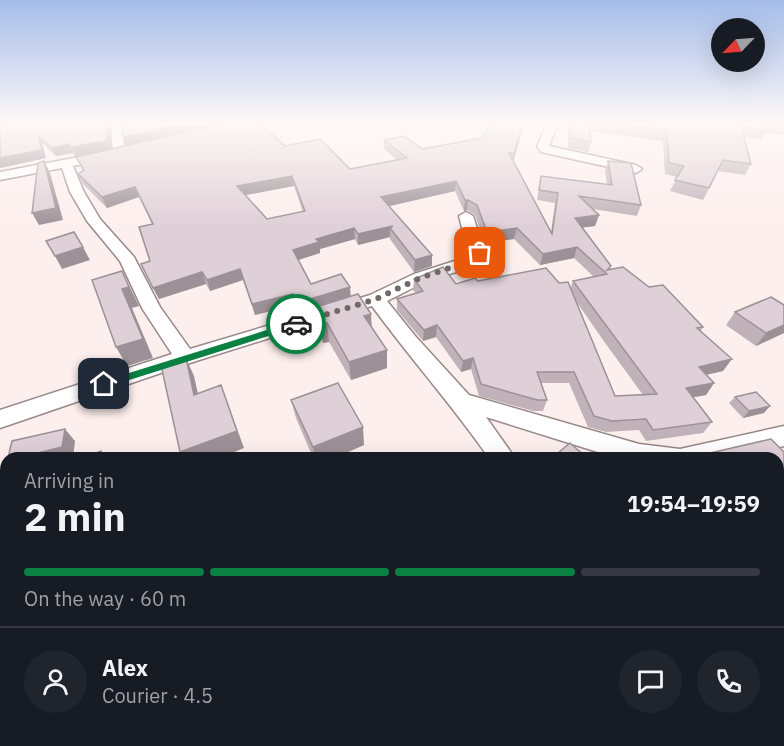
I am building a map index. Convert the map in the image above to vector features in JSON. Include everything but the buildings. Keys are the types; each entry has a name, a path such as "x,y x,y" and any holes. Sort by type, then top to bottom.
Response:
{"street":[{"path":"0,176 93,158"},
{"path":"583,158 636,170"},
{"path":"66,163 77,192 94,221 128,260 152,308 173,342 186,357"},
{"path":"0,419 186,357 376,299 420,278 476,258 480,253 473,240 466,216"},
{"path":"376,299 409,342 461,401 499,452"},
{"path":"461,401 632,452"},
{"path":"711,452 784,436"}],"way so far":[{"path":"296,324 376,299 420,278 470,261 480,253"}],"route":[{"path":"104,384 296,324"}]}
